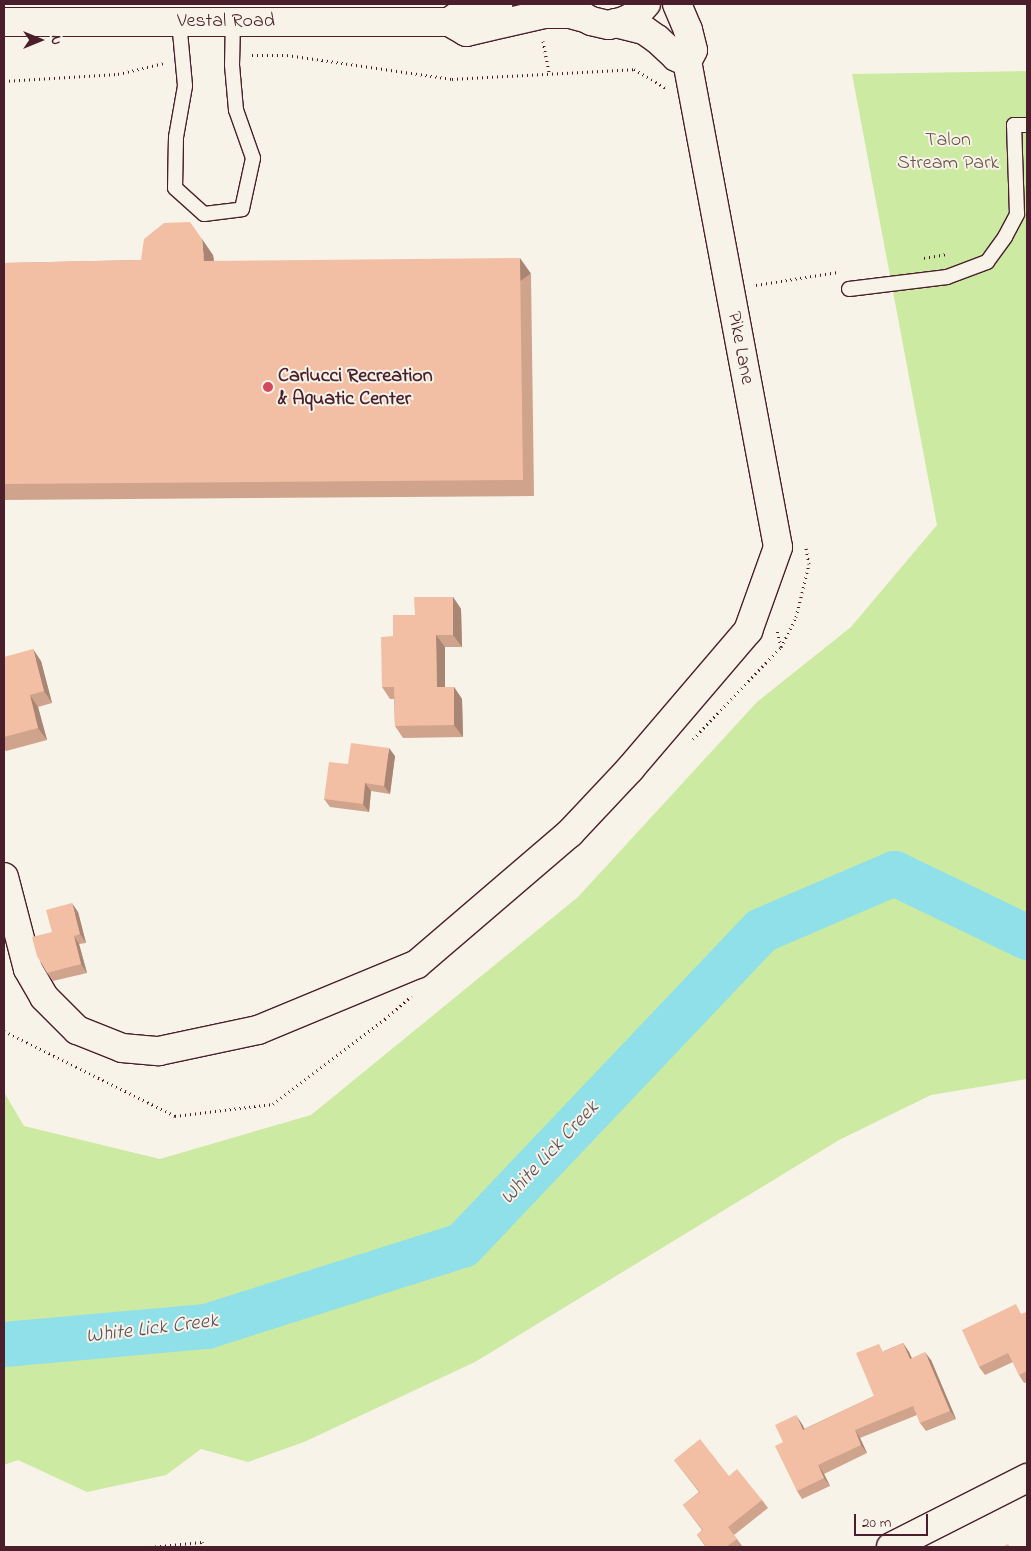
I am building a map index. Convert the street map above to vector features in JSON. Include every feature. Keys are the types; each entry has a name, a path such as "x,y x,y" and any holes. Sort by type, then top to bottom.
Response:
{"street":[{"path":"449,22 466,10 498,4"},
{"path":"615,23 636,15 646,4"},
{"name":"Pike Lane","path":"4,877 28,969 44,997 76,1030 122,1048 159,1051 258,1030 417,964 570,833 630,770 748,631 778,547 687,62 693,50 688,30 677,4"},
{"name":"Vestal Road","path":"4,22 179,21 206,12 233,21 449,22 466,32 544,14 570,14 577,11 609,25 615,23"},
{"path":"615,23 644,30 657,39 676,58 687,62"},
{"path":"891,1547 1027,1478"}],"lane":[{"path":"179,21 185,86 176,137 175,188 204,214 242,209 254,158 236,110 232,65 233,21"},
{"path":"849,289 947,277 987,262 1022,213 1014,125 1027,125"}],"path":[{"path":"249,55 287,55 452,79 634,69 670,91"},
{"path":"4,81 118,74 174,61"},
{"path":"920,259 948,254"},
{"path":"752,286 846,271"},
{"path":"781,647 796,617 809,564 804,542"},
{"path":"150,1547 202,1542 204,1547"}],"green space":[{"name":"Talon Stream Park","path":"1027,71 1027,1079 931,1095 839,1140 475,1362 304,1442 248,1462 201,1449 166,1475 87,1492 18,1460 4,1465 4,1347 7,1344 4,1344 4,1092 24,1126 160,1159 311,1115 578,897 757,702 851,627 937,525 852,74"}],"building":[{"name":"Carlucci Recreation & Aquatic Center","path":"190,222 202,239 204,261 520,258 523,480 4,484 4,263 141,260 144,239 164,223"},
{"path":"414,597 453,597 453,635 436,635 437,687 454,687 454,725 395,726 394,687 382,687 381,637 393,636 393,615 415,615"},
{"path":"33,649 44,691 30,695 38,728 4,737 4,657"},
{"path":"351,743 389,748 384,786 365,783 363,804 324,799 329,762 348,764"},
{"path":"72,903 80,934 74,936 81,964 47,973 37,956 32,937 52,932 46,910"},
{"path":"1016,1304 1021,1314 1027,1312 1027,1371 1019,1375 1008,1353 979,1367 962,1330"},
{"path":"903,1343 910,1359 925,1352 950,1411 920,1423 913,1406 855,1430 861,1445 818,1465 824,1478 797,1491 775,1446 783,1442 775,1425 796,1415 803,1430 874,1396 856,1353 879,1344 883,1352"},
{"path":"700,1439 729,1476 737,1469 762,1500 728,1527 737,1539 726,1547 707,1547 697,1535 703,1530 683,1505 700,1492 674,1460"}],"waterway":[{"name":"White Lick Creek","path":"4,1344 206,1326 462,1245 761,930 894,873 1027,937"}],"place":[{"name":"Carlucci Recreation & Aquatic Center","path":"268,387"}]}
